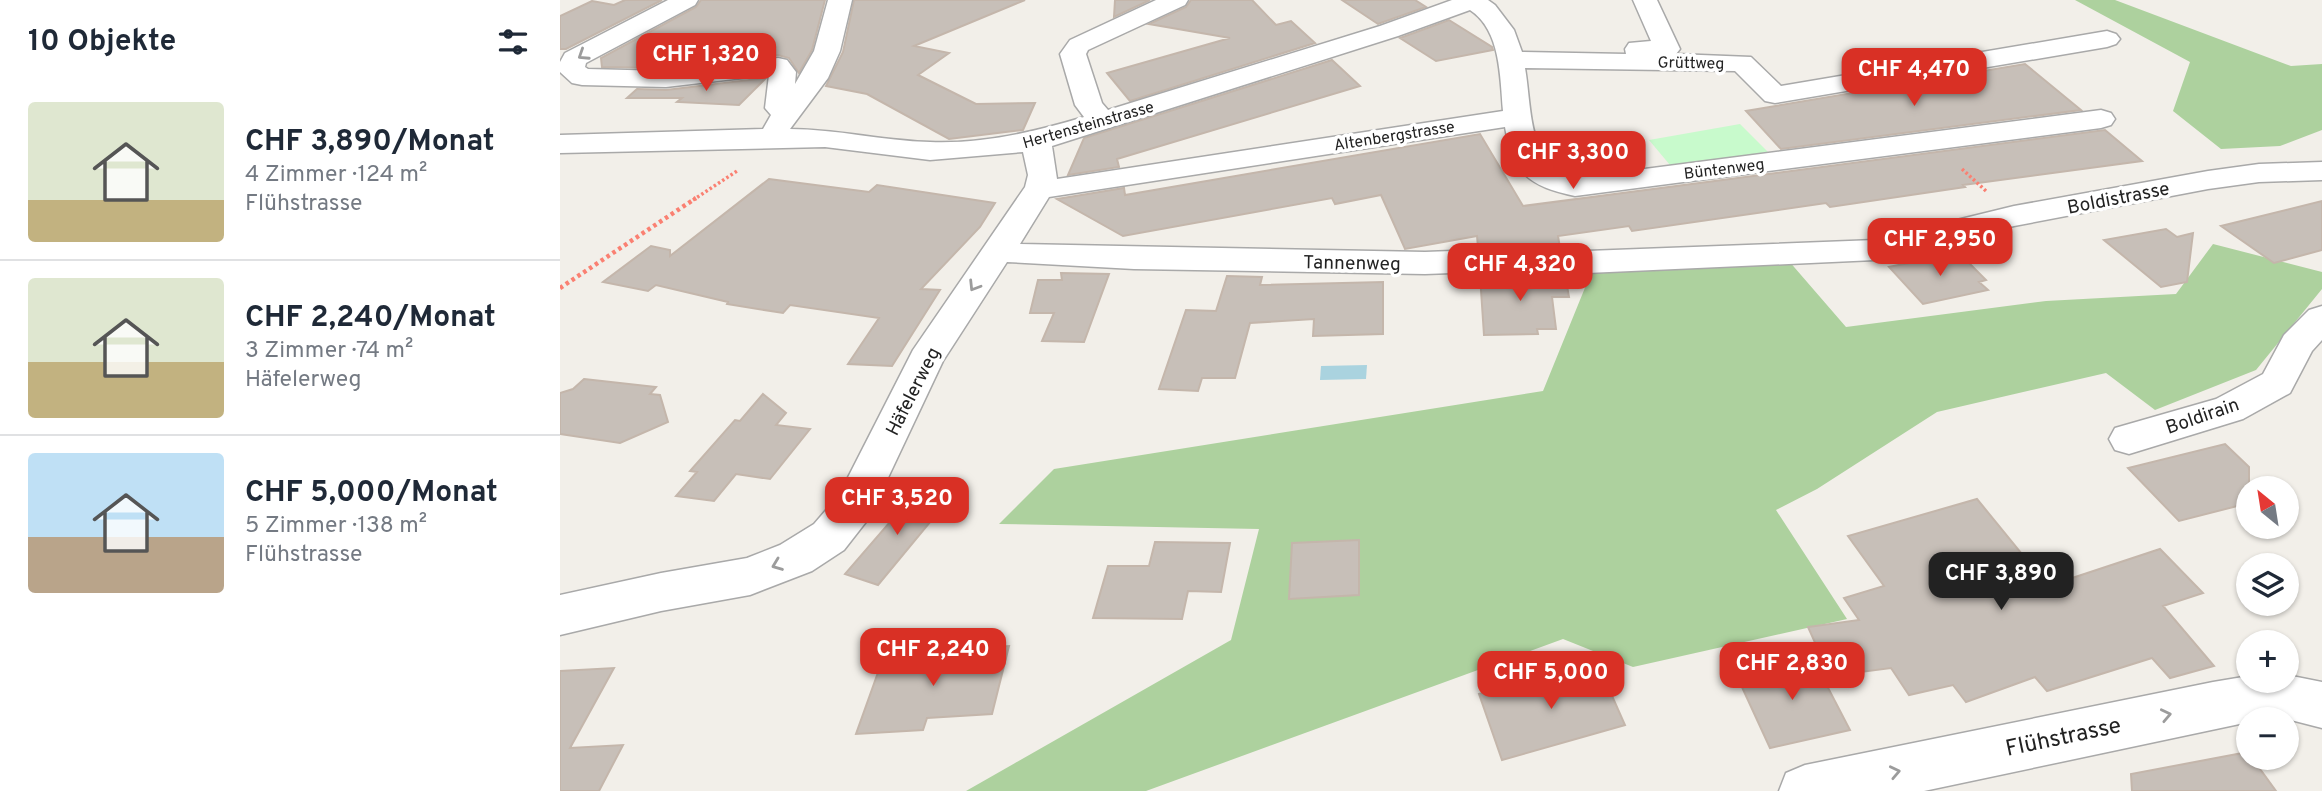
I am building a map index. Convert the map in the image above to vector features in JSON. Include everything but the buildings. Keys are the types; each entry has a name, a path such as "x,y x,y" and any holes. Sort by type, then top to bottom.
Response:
{"street":[{"path":"687,0 574,59 571,69 582,77 666,79 778,66 783,72 779,108 790,109"},
{"path":"769,138 814,78 827,51 840,0"},
{"path":"1102,121 1089,105 1073,54 1079,45 1176,0"},
{"name":"Hertensteinstrasse","path":"560,144 825,138 930,152 969,151 1036,141 1389,31 1474,0"},
{"name":"Büntenweg","path":"1474,0 1490,14 1503,35 1511,60 1526,150 1539,173 1551,181 1574,187 2101,119"},
{"path":"1642,61 1638,49 1667,49 1645,0"},
{"name":"Grüttweg","path":"1511,60 1742,63 1775,95 2107,39"},
{"name":"Altenbergstrasse","path":"1040,187 1058,188 1519,117"},
{"path":"1036,141 1043,175 1040,187"},
{"name":"Boldistrasse","path":"1875,250 2197,172 2322,171"},
{"name":"Häfelerweg","path":"560,615 661,592 750,576 796,558 829,537 854,506 926,359 1040,187"},
{"name":"Tannenweg","path":"997,250 1121,258 1425,263 1587,261 1875,250"},
{"name":"Boldirain","path":"2129,439 2229,409 2277,383 2297,344 2322,318"},
{"name":"Flühstrasse","path":"1805,791 2213,705 2274,695 2322,705"}],"path":[{"path":"560,288 755,159 769,138"},
{"path":"1932,142 2014,216"}],"green space":[{"path":"2075,0 2115,0 2291,66 2322,64 2322,130 2280,146 2221,149 2173,111 2190,62"},
{"path":"1740,124 1773,157 1675,171 1649,140"},
{"path":"2213,244 2322,272 2322,289 2256,370 2155,410 2106,373 1937,412 1817,489 1776,510 1847,619 1633,667 1563,639 1146,791 966,791 1231,640 1259,529 999,524 1054,469 1543,391 1593,268 1788,260 1846,327 2046,301 2176,294"}],"water":[{"path":"1367,365 1366,379 1320,380 1321,366"}]}
